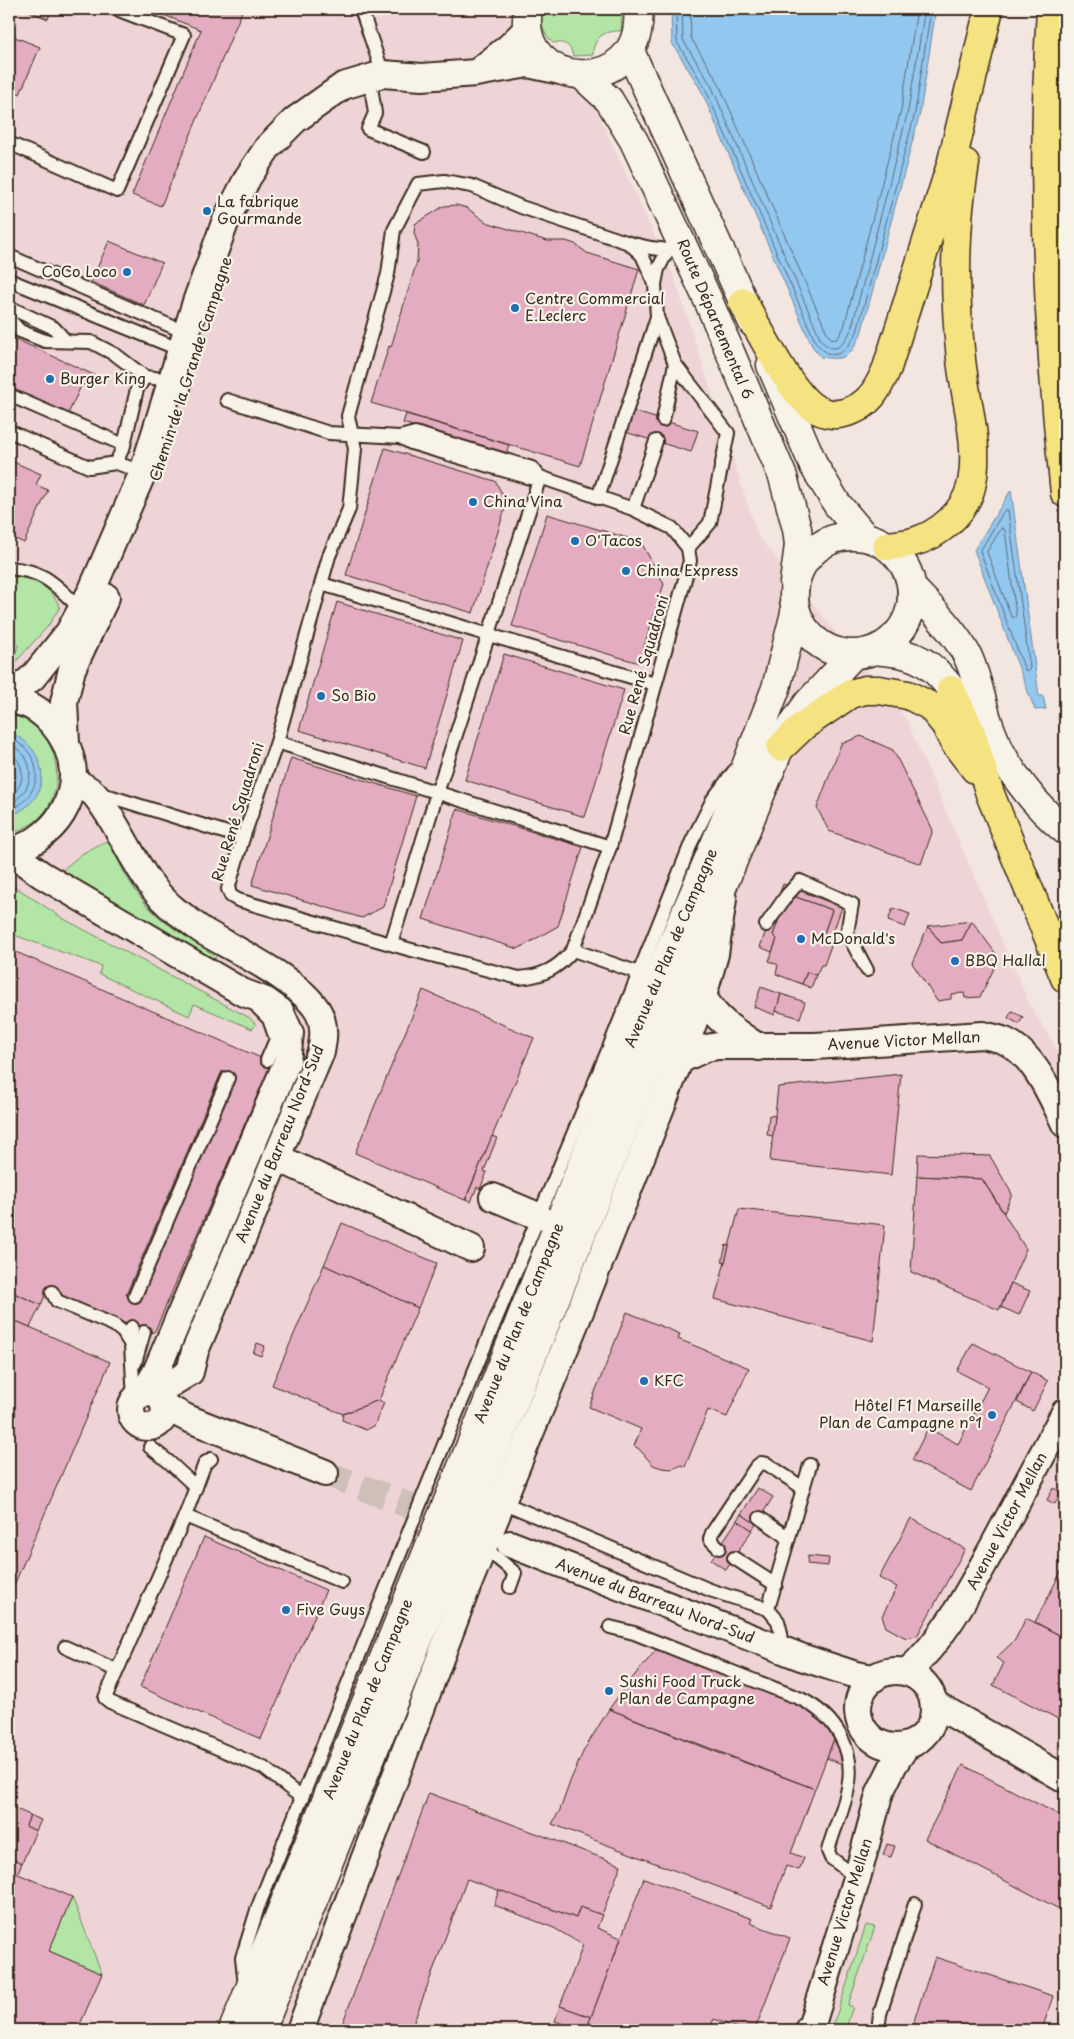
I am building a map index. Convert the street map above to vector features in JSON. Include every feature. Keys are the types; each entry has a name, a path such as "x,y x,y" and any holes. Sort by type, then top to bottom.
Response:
{"highway":[{"path":"743,302 794,387 812,406 829,414 842,413 863,406 873,395 889,362 951,166 991,9"},
{"path":"875,541 913,542 934,533 957,513 970,486 974,448 958,333 958,236 964,173 991,9"},
{"path":"1051,9 1045,124 1046,205 1050,324 1065,493"},
{"path":"769,743 803,726 850,694 865,690 879,690 908,695 922,701 937,713 954,742 990,794"},
{"path":"951,690 970,730 990,794 1065,978"}],"main road":[{"path":"572,74 601,72 617,64 630,51 636,36 639,22 638,9"},
{"name":"Route Départemental 6","path":"528,19 534,47 545,61 572,74 609,100 629,131 675,247 782,477 797,529 799,545 794,583"},
{"name":"Route Départemental 6","path":"630,51 743,302 814,466 837,504 875,541"},
{"path":"992,734 968,710 943,679 926,663 908,655 828,650 808,635 795,613 793,594 794,583 803,562 820,545 841,536 875,541 904,564 912,588 952,634 966,654 980,690 992,734 1017,779 1065,830"},
{"path":"865,652 897,635 910,613 912,588"},
{"name":"Avenue du Plan de Campagne","path":"261,2030 475,1480 653,1039 726,877 769,743 776,688 795,613"},
{"name":"Avenue du Plan de Campagne","path":"653,1039 725,821 769,743 784,737 799,715 828,680 865,652"},
{"name":"Avenue du Plan de Campagne","path":"233,2030 475,1480"}],"street":[{"path":"476,74 509,47 528,19"},
{"name":"Chemin de la Grande Campagne","path":"66,743 64,702 72,669 92,629 159,472 178,384 184,342 196,302 226,220 248,177 268,148 296,120 342,86 476,74 528,64 572,74"},
{"name":"Chemin de la Grande Campagne","path":"9,698 33,677 69,632 82,610 143,472 210,304 239,224 261,183 280,156 307,131 377,84"},
{"path":"9,698 31,706 52,722 66,743 83,787 69,800 55,824 46,834 29,845 9,852"},
{"name":"Avenue du Barreau Nord-Sud","path":"83,787 155,889 174,909 202,930 276,973 303,994 321,1017 324,1034 320,1052 195,1351 190,1372 187,1418"},
{"name":"Avenue du Barreau Nord-Sud","path":"9,852 42,875 242,992 266,1001 280,1011 290,1033 287,1062 160,1363 151,1403"},
{"path":"300,2030 484,1547 475,1480 653,1039 703,996 714,954 726,877"},
{"path":"703,996 707,1005 721,1022 758,1048"},
{"name":"Avenue Victor Mellan","path":"653,1039 706,1048 718,1046 758,1048 983,1035 1006,1041 1028,1058 1047,1088 1065,1124"},
{"path":"276,1157 471,1248"},
{"path":"493,1198 538,1216"},
{"path":"190,1372 151,1403 326,1473"},
{"name":"Avenue Victor Mellan","path":"922,1687 918,1662 963,1604 1065,1412"},
{"name":"Avenue du Barreau Nord-Sud","path":"510,1544 790,1652 856,1675 874,1678"},
{"name":"Avenue du Barreau Nord-Sud","path":"790,1652 840,1683 853,1698 858,1712"},
{"path":"1029,1760 975,1739 958,1735 916,1741 895,1748 884,1746 874,1741 863,1728 858,1712 862,1692 874,1678 884,1672 896,1671 1029,1760 1065,1779"},
{"path":"916,1741 934,1717 922,1687"},
{"name":"Avenue Victor Mellan","path":"874,1741 880,1759 880,1792"},
{"name":"Avenue Victor Mellan","path":"808,2030 812,2024 857,1878 880,1792 894,1764 916,1741"}],"lane":[{"path":"9,143 117,191 184,35 116,9"},
{"path":"361,9 377,84 375,113 368,129 424,152"},
{"name":"Rue René Squadroni","path":"629,243 522,207 472,186 444,181 418,184 394,230 388,274 348,416 355,449 349,509 329,556 277,742 228,889 231,896 238,900 391,944 519,978 535,977 549,972 563,962 573,950 610,846 690,561 688,548"},
{"path":"629,243 675,247"},
{"path":"629,243 642,255 655,284"},
{"path":"227,400 329,433 400,436 415,433 532,468 540,477 633,509 672,528 688,548 710,523 728,433 675,364 657,317 655,284 658,269 675,247"},
{"path":"9,256 184,342"},
{"path":"9,280 184,342"},
{"path":"9,312 15,310 54,328 65,340"},
{"path":"598,498 657,317"},
{"path":"9,320 20,331 46,341 90,342 116,355 145,377 178,384"},
{"path":"663,420 675,364"},
{"path":"116,463 124,445 137,389 145,377"},
{"path":"9,396 124,445"},
{"path":"9,431 90,467 116,463 143,472"},
{"path":"633,509 656,441"},
{"path":"391,944 437,793 540,477"},
{"path":"9,568 28,569 48,578 82,610"},
{"path":"322,584 655,684"},
{"path":"277,742 610,846"},
{"path":"246,1998 242,1958 258,1907 302,1798 475,1480 538,1216 653,1039 639,973 701,822 713,799 769,743"},
{"path":"83,787 244,838"},
{"path":"766,925 787,894 800,881 852,904 847,933 867,970"},
{"path":"573,950 639,973"},
{"path":"242,992 270,1020 276,1039 267,1060"},
{"path":"135,1296 228,1078"},
{"path":"52,1292 57,1301 114,1325 123,1332 130,1345"},
{"path":"132,1327 130,1345 133,1370 151,1403"},
{"path":"133,1370 144,1332"},
{"path":"150,1447 196,1487"},
{"path":"211,1459 205,1463 185,1516 105,1698 110,1702 264,1768 302,1798"},
{"path":"719,1548 710,1539 712,1533 756,1467 761,1463 767,1464 804,1488"},
{"path":"768,1609 810,1465"},
{"path":"475,1480 710,1590 768,1609 778,1621 781,1633 790,1652"},
{"path":"733,1501 744,1508"},
{"path":"185,1516 342,1582"},
{"path":"760,1518 789,1538"},
{"path":"484,1547 515,1573 510,1587"},
{"path":"734,1558 776,1585"},
{"path":"610,1627 634,1634 801,1699 818,1708 829,1718 844,1742 850,1773 848,1789 828,1851 831,1858 857,1878"},
{"path":"65,1647 116,1670"},
{"path":"878,2030 880,2014 915,1904"}],"shaded area":[{"path":"9,9 518,9 594,105 674,277 758,536 906,719 1030,1005 1065,1064 1065,2030 9,2030"}],"green space":[{"path":"542,9 622,9 621,31 609,32 601,36 595,44 593,55 573,56 571,49 566,45 553,43 547,36 541,19"},
{"path":"9,576 39,584 51,593 60,607 48,626 13,665 18,645 9,622"},
{"path":"9,715 25,720 38,729 47,741 54,755 56,786 51,802 42,815 27,827 9,834"},
{"path":"108,840 118,861 146,904 174,929 217,955 212,963 56,875 83,853"},
{"path":"9,885 17,888 64,919 250,1018 256,1025 252,1029 194,1004 189,1016 99,974 101,966 11,934 9,937"},
{"path":"72,1897 102,1974 49,1951"},
{"path":"866,1925 875,1927 848,2005 853,2007 845,2030 829,2030 837,2014"}],"water":[{"path":"671,9 936,9 920,113 861,334 847,355 837,358 821,357 812,346 701,90 672,43"},
{"path":"1011,490 1039,696 1043,696 1046,709 1035,710 974,550"},
{"path":"9,732 23,740 33,750 39,762 42,775 40,787 34,799 24,809 9,816"}],"building":[{"path":"30,9 52,9 48,19 29,11"},
{"path":"149,9 243,9 161,206 132,195 201,30"},
{"path":"15,37 40,47 20,94 9,88 9,52"},
{"name":"Centre Commercial E.Leclerc","path":"456,205 467,208 486,222 547,241 566,241 575,244 587,253 639,269 580,466 371,403 389,346 391,347 417,261 418,244 414,233 415,224 444,206"},
{"name":"CoCo Loco","path":"109,241 162,263 144,305 91,282"},
{"name":"Burger King","path":"9,336 94,375 89,387 82,384 67,416 9,390"},
{"path":"632,411 698,431 691,452 625,432"},
{"path":"406,414 509,445 506,454 403,423"},
{"path":"385,448 495,481 507,502 473,613 346,575"},
{"path":"9,460 41,474 36,485 48,490 24,543 9,536"},
{"path":"547,514 641,542 664,584 639,663 512,626"},
{"path":"337,602 463,641 425,768 299,730"},
{"path":"504,654 624,690 585,817 465,780"},
{"path":"861,736 893,750 933,830 921,864 829,831 817,808 841,744"},
{"path":"291,758 416,796 383,907 362,918 252,885"},
{"path":"457,809 583,847 558,926 518,949 423,919"},
{"path":"783,884 842,907 831,938 823,936 832,910 793,896 786,900 773,935 777,939 772,952 760,947"},
{"path":"793,896 832,910 823,936 833,940 824,965 821,965 816,975 807,972 802,984 776,974 778,965 769,961 777,939 773,935 786,900"},
{"path":"893,908 910,914 905,927 888,921"},
{"path":"972,921 962,940 941,943 928,926"},
{"name":"BBQ Hallal","path":"972,921 999,958 980,997 965,998 964,993 951,994 951,999 937,1001 912,963 928,926 941,943 962,940"},
{"path":"9,949 268,1061 270,1066 155,1331 150,1334 52,1292 47,1291 41,1305 9,1291","holes":["222,1071 230,1083 230,1088 146,1288 141,1293 126,1295"]},
{"path":"807,972 816,975 811,988 802,984"},
{"path":"761,987 781,994 775,1015 754,1007"},
{"path":"423,990 534,1038 465,1200 355,1153"},
{"path":"781,994 805,1002 800,1018 776,1011"},
{"path":"1012,1011 1023,1017 1019,1024 1008,1018"},
{"path":"901,1074 891,1175 770,1161 778,1087"},
{"path":"769,1115 775,1116 773,1136 767,1135"},
{"path":"492,1136 497,1138 484,1171 487,1172 480,1189 477,1187 471,1202 466,1199"},
{"path":"918,1154 990,1156 1012,1194 1004,1213 982,1179 917,1176"},
{"path":"917,1176 982,1179 1026,1249 999,1310 911,1272"},
{"path":"739,1209 885,1225 873,1341 715,1299"},
{"path":"342,1223 437,1263 418,1308 324,1265"},
{"path":"726,1245 729,1246 725,1262 722,1261"},
{"path":"324,1265 418,1308 379,1400 343,1414 272,1385"},
{"path":"1011,1283 1030,1291 1019,1315 1001,1307"},
{"path":"9,1291 41,1305 30,1327 9,1318"},
{"path":"627,1312 680,1334 678,1339 749,1368 727,1417 708,1410 685,1467 682,1465 672,1469 653,1465 634,1446 641,1429 589,1407"},
{"path":"9,1318 110,1362 9,1597"},
{"path":"257,1343 265,1346 261,1356 253,1353"},
{"name":"Hôtel F1 Marseille Plan de Campagne n°1","path":"973,1343 1031,1372 971,1491 912,1460 928,1428 958,1444 988,1387 957,1371"},
{"path":"1031,1372 1048,1381 1033,1411 1017,1402"},
{"path":"379,1400 384,1403 374,1426 366,1430 342,1420 343,1414"},
{"path":"758,1488 773,1497 756,1524 741,1514"},
{"path":"1053,1488 1061,1492 1055,1504 1047,1500"},
{"path":"741,1514 756,1524 752,1530 737,1520"},
{"path":"911,1518 965,1549 917,1636 906,1638 886,1627 882,1616 897,1587 879,1578"},
{"path":"737,1520 752,1530 726,1570 711,1560"},
{"path":"204,1537 326,1590 261,1739 140,1687"},
{"path":"808,1556 829,1558 828,1566 807,1564"},
{"path":"1065,1564 1065,1638 1035,1622"},
{"path":"1026,1618 1065,1638 1064,1722 993,1685 1004,1663 996,1658 1015,1640"},
{"path":"657,1649 796,1702 819,1717 834,1739 815,1789 609,1709"},
{"path":"609,1709 815,1789 791,1853 804,1858 799,1870 786,1866 771,1907 552,1824 560,1810 584,1750"},
{"path":"834,1739 840,1752 842,1764 827,1758"},
{"path":"963,1765 1065,1818 1065,1912 925,1839"},
{"path":"429,1793 621,1865 602,1915 580,1907 576,1918 467,1879 411,2030 340,2030"},
{"path":"9,1806 30,1815 26,1826 36,1831 22,1863 11,1858 9,1865"},
{"path":"30,1815 41,1820 36,1831 26,1826"},
{"path":"887,1844 895,1846 891,1857 883,1855"},
{"path":"11,1858 22,1863 17,1874 9,1870"},
{"path":"9,1870 72,1897 49,1951 102,1974 78,2029 82,2030 9,2030"},
{"path":"644,1878 752,1919 750,1923 790,1938 755,2030 743,2030 714,2019 709,2030 586,2030"},
{"path":"499,1890 576,1918 580,1907 602,1915 597,1928 621,1938 591,2017 560,2006 583,1945 554,1928 494,1905"},
{"path":"935,1957 1053,1996 1042,2030 911,2030"},
{"path":"560,2006 591,2017 586,2030 580,2030 555,2021"}],"tunnel":[{"path":"325,1473 462,1526"}],"place":[{"name":"La fabrique Gourmande","path":"207,211"},
{"name":"CoCo Loco","path":"127,272"},
{"name":"Centre Commercial E.Leclerc","path":"515,308"},
{"name":"Burger King","path":"50,379"},
{"name":"China Vina","path":"473,502"},
{"name":"O'Tacos","path":"575,541"},
{"name":"China Express","path":"626,571"},
{"name":"So Bio","path":"321,696"},
{"name":"McDonald's","path":"801,939"},
{"name":"BBQ Hallal","path":"955,961"},
{"name":"KFC","path":"644,1381"},
{"name":"Hôtel F1 Marseille Plan de Campagne n°1","path":"992,1415"},
{"name":"Five Guys","path":"286,1610"},
{"name":"Sushi Food Truck Plan de Campagne","path":"609,1691"}]}
